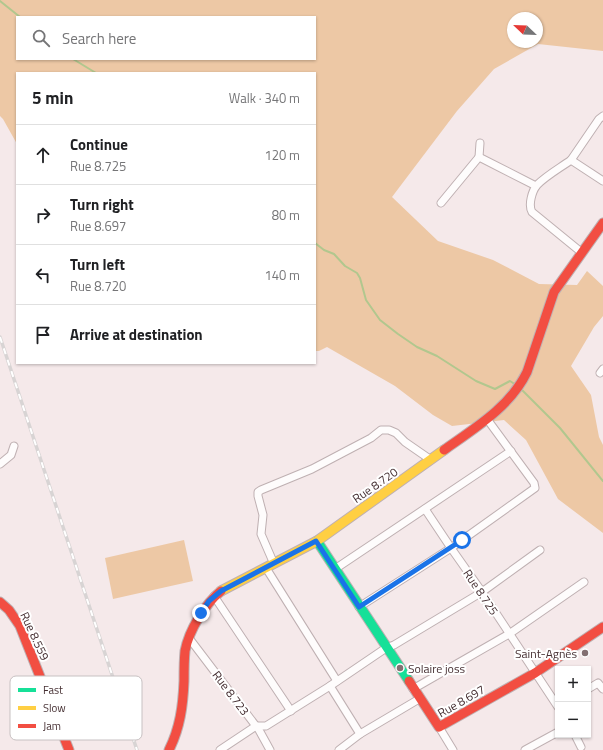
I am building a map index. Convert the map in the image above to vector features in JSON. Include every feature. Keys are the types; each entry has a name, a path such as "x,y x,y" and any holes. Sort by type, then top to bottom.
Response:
{"main road":[{"name":"Rue 8.720","path":"169,750 176,738 183,706 185,654 189,638 201,613 214,596 316,541 431,460 502,406 519,387 526,372 554,292 603,223"},
{"name":"Rue 8.697","path":"316,541 439,728 535,673 603,627"},
{"name":"Rue 8.559","path":"0,602 9,610 20,626 39,676"},
{"name":"Rue 8.559","path":"65,740 70,750"}],"street":[{"path":"581,252 532,212 530,203 536,186 571,160 599,119 603,116"},
{"path":"441,203 479,157 480,143"},
{"path":"479,157 536,186"},
{"path":"571,160 603,181"},
{"path":"359,607 451,548 535,488 534,483 486,419"},
{"path":"274,564 261,534 263,515 258,496 258,492 261,490 312,469 371,438 381,430 388,430 396,433 405,442 431,460"},
{"path":"0,464 11,454 14,446"},
{"path":"335,569 511,451"},
{"name":"Rue 8.725","path":"425,509 555,703"},
{"path":"220,750 256,726 266,726 291,711 386,648 394,646 482,592 540,550"},
{"path":"266,568 337,681"},
{"path":"412,689 509,634 584,582"},
{"path":"214,596 291,711"},
{"name":"Rue 8.723","path":"189,638 256,726 270,750"},
{"path":"591,687 598,683 603,689"},
{"path":"330,686 360,734"},
{"path":"339,750 360,734 419,699"},
{"path":"439,728 452,750"},
{"path":"525,750 555,734"},
{"path":"576,738 582,747"}],"shaded area":[{"path":"0,0 603,0 603,51 543,45 543,12 507,12 507,48 531,48 494,69 457,111 392,197 438,241 493,260 539,284 577,285 587,271 603,286 603,316 594,327 571,366 591,395 599,437 603,445 603,533 558,499 526,440 504,420 452,426 433,415 395,386 327,347 316,351 316,72 16,72 16,142 0,116"},
{"path":"184,540 193,581 113,599 105,558"}],"waterway":[{"path":"0,1 19,16"},
{"path":"75,60 94,72"},
{"path":"316,244 324,250 334,254 345,266 357,273 360,278 366,300 380,320 398,334 417,347 437,356 476,381 495,389 510,381 516,385"},
{"path":"521,389 560,428 603,481"}],"railway":[{"path":"0,337 112,676"},
{"path":"134,740 137,750"}],"traffic: fast":[{"path":"317,541 409,681"}],"traffic: slow":[{"path":"221,591 317,541 444,450"}],"traffic: jam":[{"path":"444,450 491,416 511,396 520,384 527,372 554,292 603,223"},
{"path":"169,750 176,733 182,708 185,651 187,643 198,618 209,603 221,591"},
{"path":"0,602 9,610 20,626 40,676"},
{"path":"409,681 439,727 535,673 603,627"},
{"path":"65,740 69,750"}],"place":[{"name":"Saint-Agnès","path":"585,653"},
{"name":"Solaire joss","path":"400,668"}],"route":[{"path":"201,613 209,601 221,591 316,541 359,607 462,540"}]}
